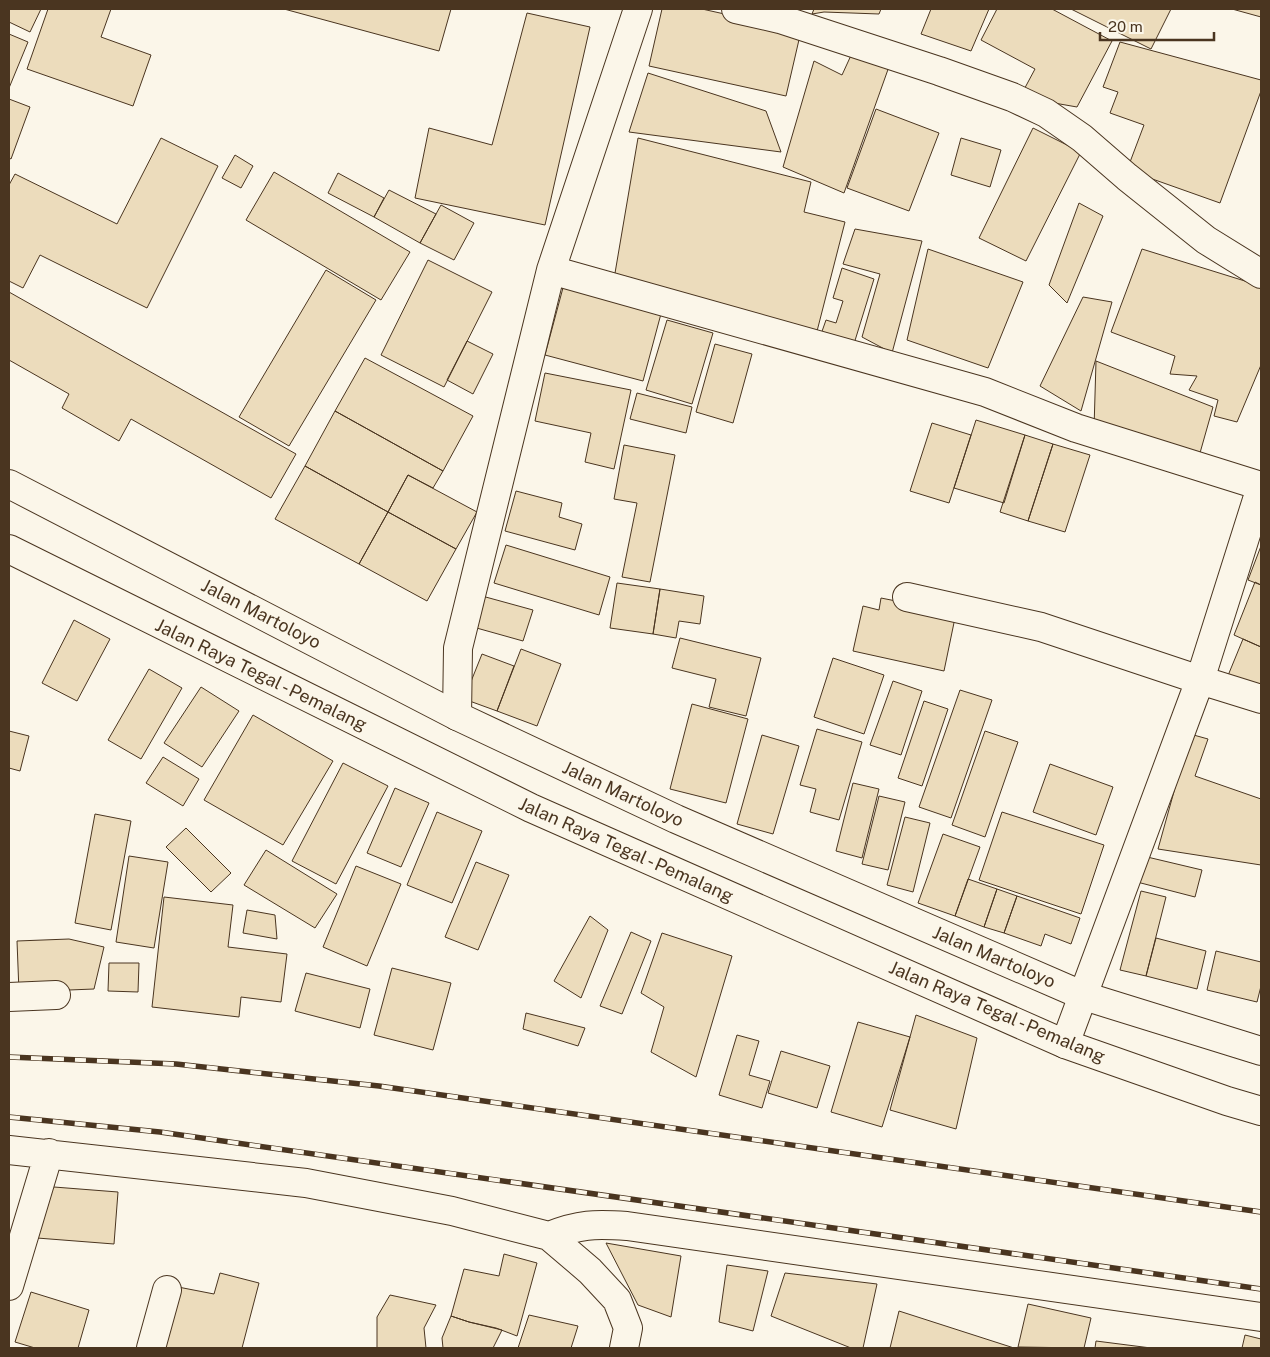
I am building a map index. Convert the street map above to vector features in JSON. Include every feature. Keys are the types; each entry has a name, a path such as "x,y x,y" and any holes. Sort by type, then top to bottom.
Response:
{"main road":[{"path":"457,716 458,648 551,270 638,9"},
{"path":"736,9 780,19 939,71 1012,97 1046,112 1082,138 1127,177 1206,240 1261,274"},
{"path":"551,270 985,392 1076,428 1261,486 1200,680 1065,1044"},
{"name":"Jalan Martoloyo","path":"9,484 457,716 676,819 1084,996 1261,1051"},
{"name":"Jalan Raya Tegal - Pemalang","path":"9,549 531,808 1065,1044 1227,1101 1261,1110"},
{"path":"907,597 1042,626 1261,699"},
{"path":"9,997 56,995"},
{"path":"9,1150 306,1183 452,1211 548,1236 590,1271 617,1300 628,1328 624,1348"},
{"path":"9,1286 49,1153"},
{"path":"548,1236 570,1228 594,1224 627,1226 1261,1317"},
{"path":"151,1348 167,1290"}],"building":[{"path":"9,9 41,9 30,32 9,22"},
{"path":"48,9 111,9 101,37 151,55 133,106 27,69"},
{"path":"284,9 451,9 439,51"},
{"path":"662,9 702,9 801,31 786,96 649,66"},
{"path":"814,9 881,9 879,14 824,12 812,14"},
{"path":"931,9 989,9 971,51 921,34"},
{"path":"997,9 1052,9 1112,41 1077,107 1020,97 1035,69 981,40"},
{"path":"1071,9 1171,9 1151,49"},
{"path":"1232,9 1261,9 1261,17"},
{"path":"527,13 590,27 545,225 415,198 429,128 492,145"},
{"path":"9,34 28,42 9,88"},
{"path":"1120,42 1261,80 1261,91 1220,203 1127,170 1144,125 1110,113 1118,92 1103,87"},
{"path":"853,51 891,61 844,193 783,167 814,61 842,75"},
{"path":"648,73 766,111 781,152 629,132"},
{"path":"9,99 30,107 11,159 9,158"},
{"path":"876,109 939,133 909,211 847,188"},
{"path":"1033,128 1081,152 1026,261 979,238"},
{"path":"161,138 218,166 147,308 40,255 23,288 9,281 9,185 15,174 117,224"},
{"path":"638,138 811,182 804,212 845,222 815,339 614,279"},
{"path":"961,138 1001,150 990,187 951,175"},
{"path":"235,155 253,166 241,188 222,178"},
{"path":"274,172 410,252 381,300 246,220"},
{"path":"338,173 384,198 374,217 328,193"},
{"path":"389,190 436,214 420,243 374,217"},
{"path":"1079,203 1103,216 1067,303 1049,285"},
{"path":"441,205 474,223 454,260 420,243"},
{"path":"855,229 922,241 892,353 862,337 880,274 843,264"},
{"path":"928,249 1023,282 988,368 907,340"},
{"path":"1142,249 1261,286 1261,365 1237,422 1214,416 1218,400 1189,390 1197,376 1170,374 1175,356 1111,332"},
{"path":"428,260 492,292 444,387 381,355"},
{"path":"842,268 874,279 853,347 820,337 826,320 836,323 843,301 833,298"},
{"path":"326,270 376,300 289,446 239,417"},
{"path":"564,284 662,310 643,381 545,355"},
{"path":"9,292 296,454 271,498 131,419 119,441 62,408 69,394 9,360"},
{"path":"1083,297 1112,302 1081,411 1040,386"},
{"path":"667,320 713,333 692,404 646,390"},
{"path":"467,341 493,354 473,394 447,380"},
{"path":"715,344 752,354 733,423 696,412"},
{"path":"365,358 473,416 443,471 335,411"},
{"path":"1096,361 1213,407 1198,460 1094,429"},
{"path":"545,373 631,390 614,469 585,462 591,433 535,421"},
{"path":"637,393 692,407 686,433 630,419"},
{"path":"335,411 443,471 433,488 408,475 388,512 305,466"},
{"path":"976,420 1025,435 1004,503 954,488"},
{"path":"932,423 971,435 949,503 910,491"},
{"path":"1025,435 1053,444 1028,521 1000,512"},
{"path":"1053,444 1090,455 1065,532 1028,521"},
{"path":"624,445 675,455 650,582 622,577 637,503 614,499"},
{"path":"305,466 388,512 359,564 275,519"},
{"path":"408,475 477,512 456,549 388,512"},
{"path":"516,491 562,503 559,517 582,524 575,550 505,531"},
{"path":"388,512 456,549 427,601 359,564"},
{"path":"506,545 610,577 599,615 494,583"},
{"path":"1261,546 1261,585 1248,580"},
{"path":"1255,582 1261,585 1261,647 1234,635"},
{"path":"617,583 660,589 653,634 610,628"},
{"path":"660,589 704,596 700,624 679,621 676,638 653,634"},
{"path":"482,596 533,610 523,641 473,627"},
{"path":"881,598 956,613 944,671 853,651 863,606 879,610"},
{"path":"74,620 110,639 77,701 42,683"},
{"path":"680,638 761,658 746,716 709,707 716,679 672,668"},
{"path":"1243,639 1261,647 1261,691 1227,678"},
{"path":"521,649 561,664 537,726 497,711"},
{"path":"482,654 514,666 497,711 464,699"},
{"path":"833,658 884,675 864,734 814,717"},
{"path":"149,669 182,688 141,759 108,740"},
{"path":"893,681 922,691 901,755 870,745"},
{"path":"201,687 239,711 202,767 164,743"},
{"path":"960,690 992,700 951,818 919,807"},
{"path":"924,701 948,709 922,786 898,778"},
{"path":"692,704 748,719 726,803 670,789"},
{"path":"253,715 333,761 283,845 204,800"},
{"path":"817,729 862,742 839,820 810,812 816,789 800,785"},
{"path":"9,731 29,736 20,771 9,768"},
{"path":"985,731 1018,742 985,837 952,825"},
{"path":"1190,734 1208,739 1195,776 1261,799 1261,865 1158,849"},
{"path":"762,735 799,746 773,834 737,824"},
{"path":"163,757 199,779 183,806 146,783"},
{"path":"343,763 388,786 336,884 292,861"},
{"path":"1050,764 1113,787 1096,835 1033,812"},
{"path":"853,783 879,789 862,858 836,851"},
{"path":"395,788 429,803 401,867 367,853"},
{"path":"879,796 905,802 888,870 862,864"},
{"path":"437,812 482,831 452,903 407,885"},
{"path":"1002,812 1104,845 1081,914 979,880"},
{"path":"95,814 131,821 111,930 75,923"},
{"path":"905,817 930,823 913,892 887,885"},
{"path":"186,828 231,873 211,892 166,847"},
{"path":"943,834 980,847 955,916 918,903"},
{"path":"266,850 337,894 315,928 244,885"},
{"path":"129,856 168,862 154,948 116,942"},
{"path":"1143,856 1202,870 1195,897 1137,882"},
{"path":"476,862 509,875 478,950 445,937"},
{"path":"356,866 401,884 367,966 323,947"},
{"path":"968,879 997,889 984,927 955,916"},
{"path":"997,889 1017,896 1004,933 984,927"},
{"path":"1141,891 1166,897 1146,976 1120,970"},
{"path":"1017,896 1080,918 1071,944 1045,934 1041,946 1004,933"},
{"path":"164,897 233,905 228,947 287,954 281,1002 241,997 239,1017 152,1007"},
{"path":"247,910 275,915 277,939 243,933"},
{"path":"590,916 608,930 581,998 554,981"},
{"path":"631,932 651,941 622,1014 600,1006"},
{"path":"662,933 732,956 696,1077 651,1052 664,1007 641,993"},
{"path":"1156,938 1206,951 1197,989 1146,976"},
{"path":"69,939 104,947 94,989 19,992 17,941"},
{"path":"1216,951 1261,962 1261,986 1257,1002 1207,990"},
{"path":"109,963 139,963 138,992 108,991"},
{"path":"392,968 451,983 433,1050 374,1035"},
{"path":"306,973 370,989 360,1028 295,1011"},
{"path":"526,1013 585,1028 578,1046 523,1029"},
{"path":"916,1015 977,1038 956,1129 890,1110"},
{"path":"858,1022 910,1037 882,1127 831,1112"},
{"path":"737,1035 759,1041 749,1075 770,1081 762,1108 719,1095"},
{"path":"781,1051 830,1066 817,1108 768,1093"},
{"path":"54,1187 118,1192 114,1244 37,1238 40,1204"},
{"path":"606,1243 681,1256 671,1317 638,1305"},
{"path":"504,1254 537,1263 517,1336 496,1328 451,1316 464,1269 499,1276"},
{"path":"727,1265 768,1271 753,1331 719,1322"},
{"path":"220,1273 259,1283 242,1348 162,1348 173,1286 214,1294"},
{"path":"785,1273 877,1284 863,1348 851,1348 771,1316"},
{"path":"31,1292 89,1310 78,1348 35,1348 15,1342"},
{"path":"390,1295 436,1305 424,1328 426,1348 377,1348 377,1317"},
{"path":"1028,1304 1091,1318 1084,1348 1018,1347"},
{"path":"899,1311 1014,1348 890,1348"},
{"path":"529,1315 578,1326 571,1348 518,1348"},
{"path":"451,1316 502,1330 493,1348 443,1348 442,1338"},
{"path":"1245,1335 1261,1339 1261,1348 1242,1348"},
{"path":"1096,1341 1151,1348 1095,1348"}],"railway":[{"path":"9,1057 176,1064 379,1086 1261,1212"},
{"path":"9,1117 160,1132 1261,1289"}]}
